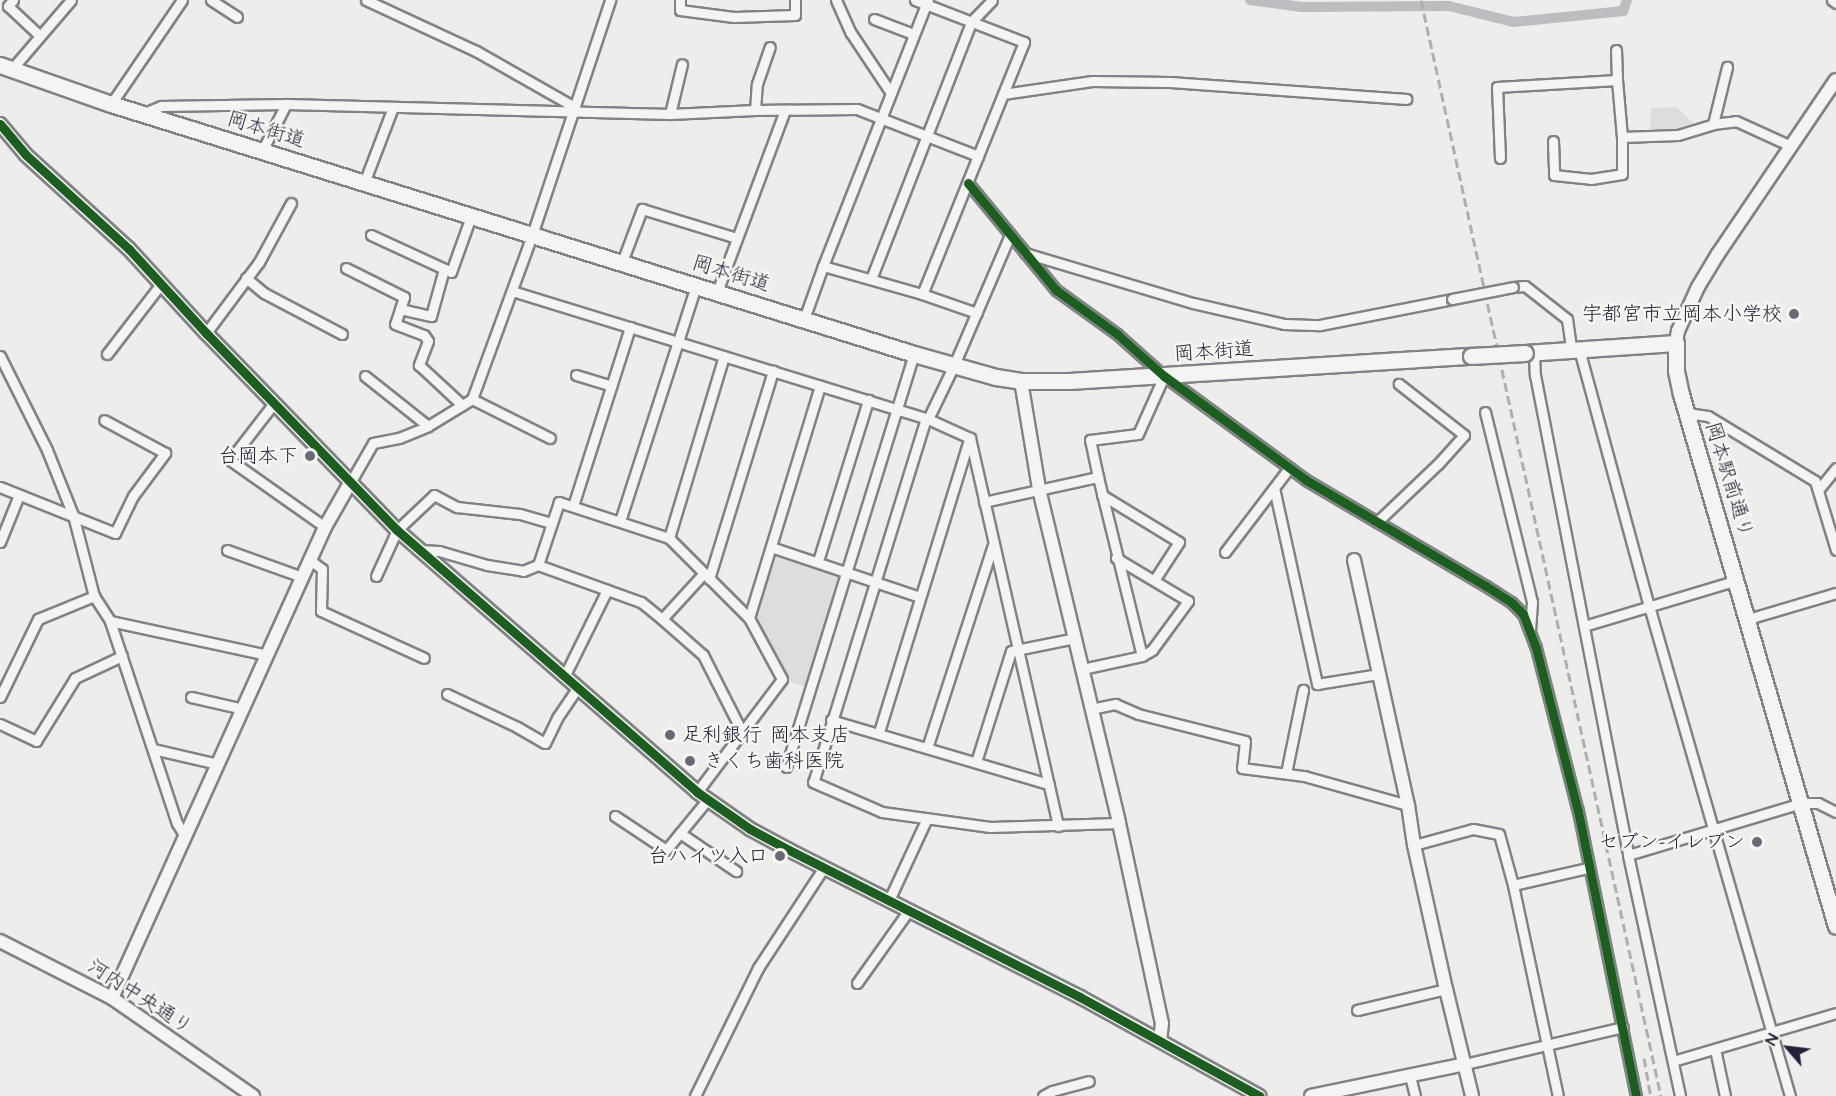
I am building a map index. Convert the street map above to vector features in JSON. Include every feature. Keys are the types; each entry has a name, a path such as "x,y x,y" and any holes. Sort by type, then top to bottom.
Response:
{"main road":[{"name":"岡本街道","path":"5,67 142,114 914,354 1021,381 1164,376 1529,352"},
{"path":"1529,352 1676,343"},
{"name":"岡本駅前通り","path":"1676,343 1676,371 1687,413 1836,926"}],"street":[{"path":"13,0 8,6 39,35"},
{"path":"5,67 71,0"},
{"path":"111,104 182,0"},
{"path":"211,0 237,17"},
{"path":"366,0 476,51 573,109"},
{"path":"112,998 325,527 373,443 399,438 428,426 472,399 532,235 610,0"},
{"path":"680,0 680,10 734,17 795,15 795,0"},
{"path":"836,0 851,33 891,93"},
{"path":"871,279 971,22 992,0"},
{"path":"1832,0 1836,3"},
{"path":"804,319 822,266 881,120 923,1 1024,42 922,294"},
{"path":"873,19 913,34"},
{"path":"755,110 757,84 770,47"},
{"path":"1553,141 1554,175 1591,179 1623,174 1617,50"},
{"path":"670,114 682,64"},
{"path":"1713,124 1727,67"},
{"path":"1500,158 1497,87 1617,80"},
{"name":"岡本駅前通り","path":"1676,343 1678,331 1698,287 1836,80"},
{"path":"1003,94 1092,81 1170,81 1406,99"},
{"path":"142,114 161,106 286,104 573,109 670,114 755,110 857,110 978,156"},
{"path":"262,151 286,104"},
{"path":"364,183 393,107"},
{"path":"717,292 784,110"},
{"path":"1622,136 1678,135 1713,124 1736,121 1791,146"},
{"path":"0,124 26,156 99,219 397,530 702,796 750,829 1080,997 1259,1096"},
{"path":"968,183 1056,290 1117,333 1164,376 1289,468 1511,602 1523,615 1530,629 1578,811 1636,1096"},
{"path":"206,333 259,262 291,203"},
{"path":"622,262 642,209 737,238"},
{"path":"371,235 451,272 471,216"},
{"path":"1010,235 954,365 927,418 874,581 813,782 882,812 990,827 1119,823"},
{"path":"1025,253 1192,303 1284,324 1320,325 1525,286 1567,320 1790,1096"},
{"path":"822,266 922,294 976,313"},
{"path":"346,268 404,297 395,324 424,335 428,341 419,365 462,405"},
{"path":"400,309 431,316 444,269"},
{"path":"246,278 264,293 342,334"},
{"path":"107,354 161,284"},
{"path":"620,521 696,285"},
{"path":"512,291 927,418 970,438"},
{"path":"573,506 630,327"},
{"path":"1529,352 1628,855 1680,1096"},
{"path":"786,767 914,354"},
{"path":"0,356 47,450 73,515 94,596 110,621 177,823 185,837"},
{"path":"669,538 723,356"},
{"path":"662,619 707,576 773,371"},
{"path":"576,375 611,386"},
{"path":"365,376 428,426"},
{"path":"1142,656 1116,558 1090,440 1138,434 1164,376"},
{"path":"1021,381 1039,489 1119,823 1162,1023 1160,1041"},
{"path":"1377,522 1438,464 1464,435 1400,384"},
{"path":"749,618 820,386"},
{"path":"472,399 550,438"},
{"path":"818,561 868,400"},
{"path":"274,403 230,460 325,527"},
{"path":"1485,412 1532,602 1530,629"},
{"path":"1687,413 1708,416 1815,481 1836,550"},
{"path":"0,487 115,533 133,496 165,453 104,420"},
{"path":"970,438 1058,826"},
{"path":"879,732 970,438"},
{"path":"1226,552 1289,468"},
{"path":"1819,489 1836,468"},
{"path":"984,502 1098,477"},
{"path":"1274,488 1317,684 1379,674"},
{"path":"0,542 19,495"},
{"path":"376,576 397,530 434,495 457,507 520,514 552,523"},
{"path":"1102,495 1179,542 1155,579"},
{"path":"538,565 559,502 669,538 749,618 782,679 742,732 680,833 666,850 615,816"},
{"path":"927,748 993,543"},
{"path":"771,548 818,561 920,597"},
{"path":"227,550 302,577"},
{"path":"418,550 439,551 487,565 523,571 538,565 641,602 703,655 742,732"},
{"path":"1082,669 1142,656 1152,650 1188,601 1155,579 1116,558"},
{"path":"310,560 322,569 321,611 424,658"},
{"path":"1354,560 1408,805 1414,845 1472,1096"},
{"path":"1584,626 1737,580"},
{"path":"564,677 607,590"},
{"path":"1748,619 1836,593"},
{"path":"0,697 38,619 94,596"},
{"path":"110,621 267,655"},
{"path":"976,762 1011,651 1075,638"},
{"path":"0,724 36,741 75,678 122,656"},
{"path":"447,694 545,743 557,718 577,688"},
{"path":"1286,773 1303,690"},
{"path":"191,697 243,709"},
{"path":"1092,709 1115,704 1138,714 1245,741 1242,768 1286,773 1358,789 1408,805"},
{"path":"831,720 879,732 1049,784"},
{"path":"153,748 218,764"},
{"path":"1628,855 1801,803 1818,803 1836,812"},
{"path":"889,900 927,818"},
{"path":"1414,845 1473,829 1499,834 1513,885 1558,1096"},
{"path":"680,833 736,871"},
{"path":"695,1096 758,968 824,867"},
{"path":"1513,885 1588,868"},
{"path":"857,983 909,910"},
{"name":"河内中央通り","path":"0,941 112,998 253,1096"},
{"path":"1357,1010 1446,990"},
{"path":"1673,1061 1836,1013"},
{"path":"1311,1096 1465,1064 1623,1026"},
{"path":"1715,1049 1725,1096"},
{"path":"1410,1076 1415,1096"},
{"path":"1050,1094 1089,1081"}],"shaded area":[{"path":"1677,107 1693,123 1672,130 1650,130 1651,108"},
{"path":"776,554 848,577 813,689 788,681 754,620"}],"waterway":[{"path":"1250,0 1302,7 1449,6 1513,22 1623,11 1627,0"}],"railway":[{"path":"1421,0 1661,1096"},
{"path":"1644,1058 1651,1096"}],"cycle path":[{"path":"0,124 26,155 129,249 206,333 397,530 697,792 750,829 1080,997 1259,1096"},
{"path":"968,183 1056,290 1117,334 1164,376 1306,480 1486,586 1511,602 1523,614 1536,648 1578,811 1636,1096"}],"place":[{"name":"宇都宮市立岡本小学校","path":"1794,314"},
{"name":"台岡本下","path":"310,456"},
{"name":"足利銀行 岡本支店","path":"670,735"},
{"name":"きくち歯科医院","path":"690,761"},
{"name":"セブン-イレブン","path":"1757,842"},
{"name":"台ハイツ入口","path":"780,856"}]}
